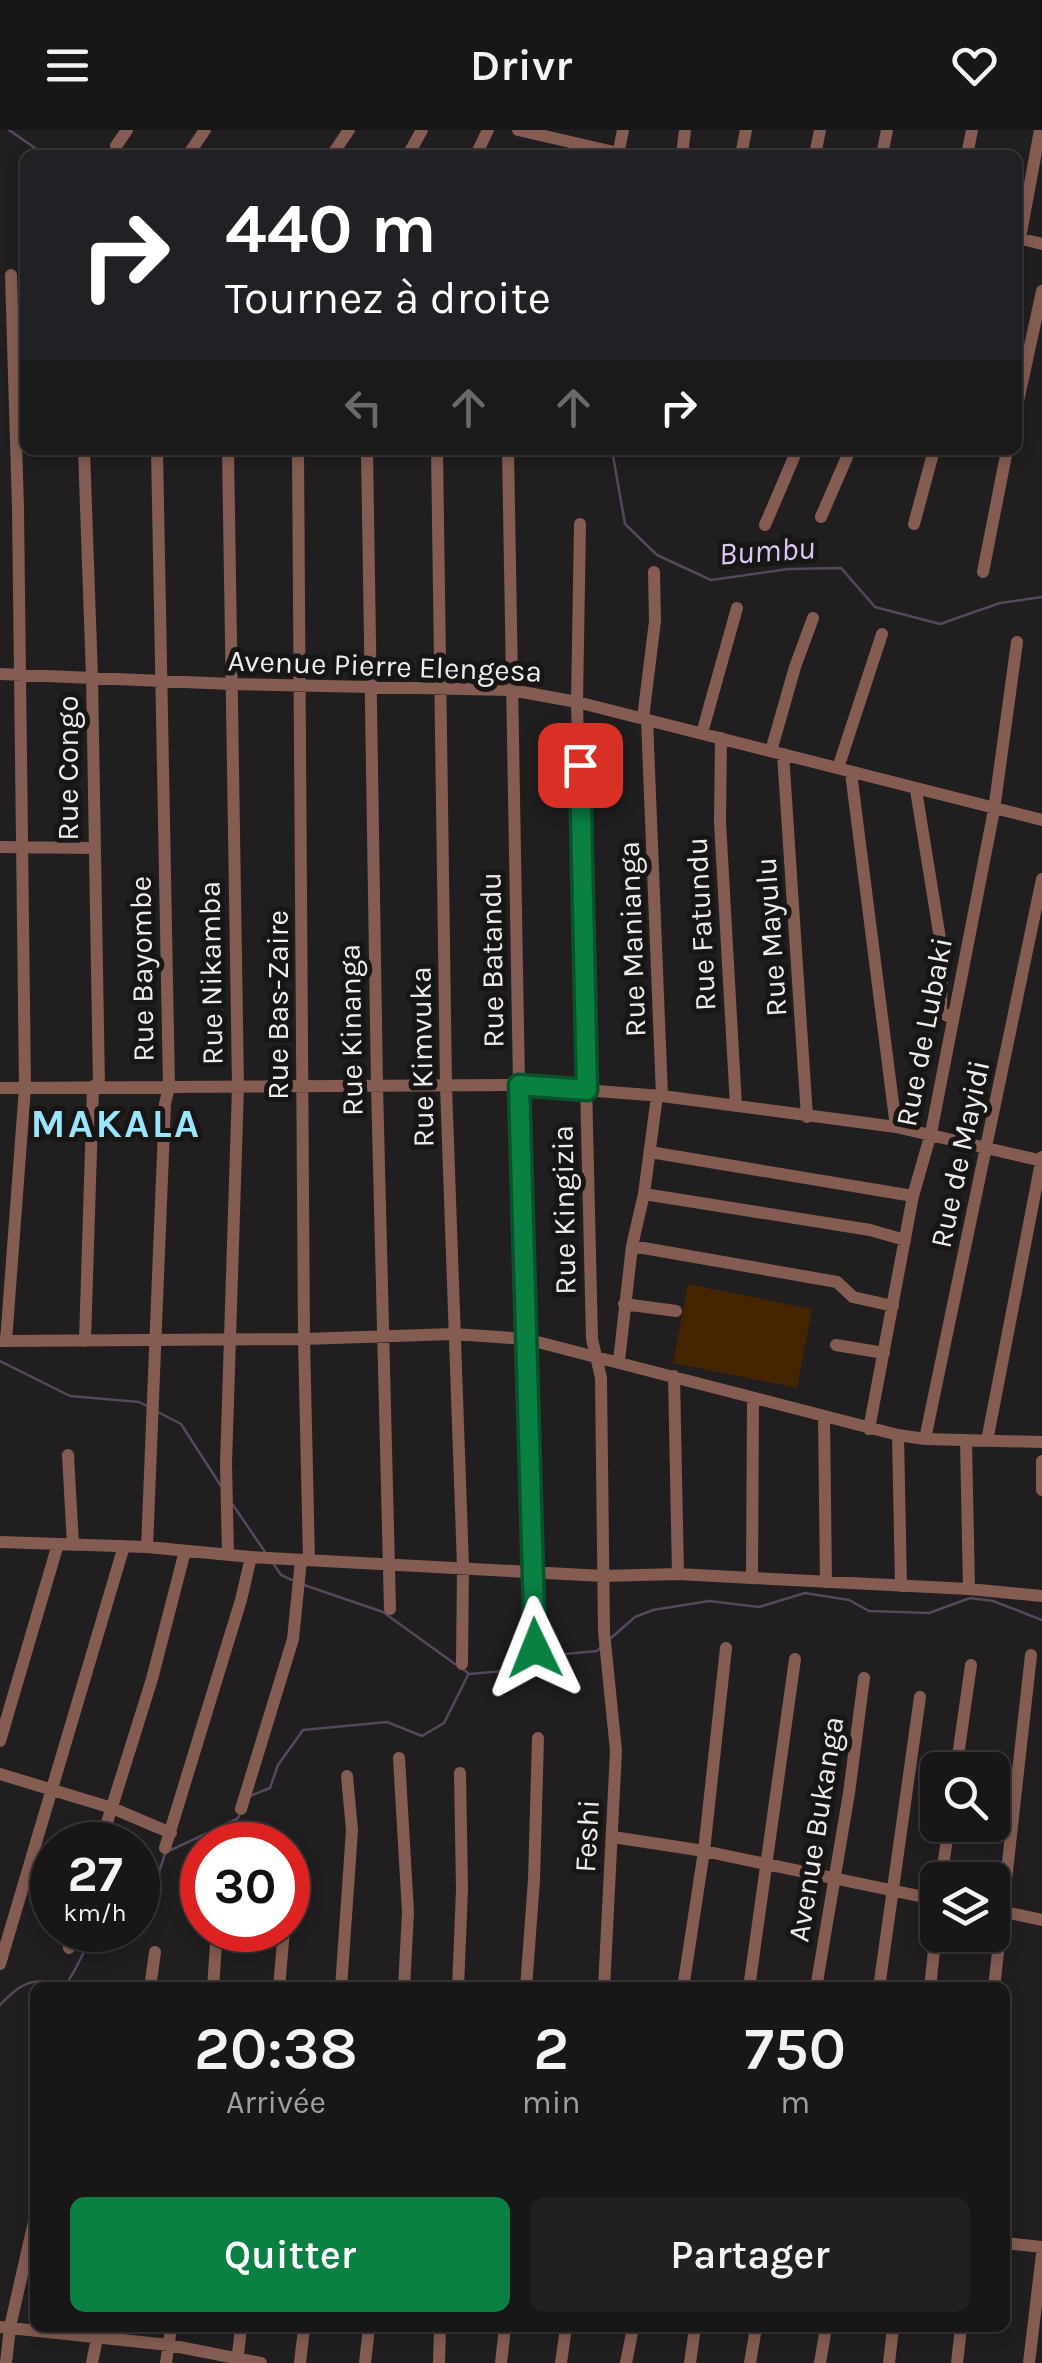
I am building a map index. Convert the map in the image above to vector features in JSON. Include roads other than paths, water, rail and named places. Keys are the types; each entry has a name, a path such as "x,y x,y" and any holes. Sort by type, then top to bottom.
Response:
{"street":[{"path":"116,146 127,130"},
{"path":"518,130 559,136 607,150"},
{"path":"1022,218 1040,130"},
{"path":"11,275 24,1088 3,1341 304,1340 454,1334 526,1338 898,1435 1042,1442"},
{"path":"1022,382 1042,291"},
{"name":"Rue Congo","path":"84,455 92,676 96,1086 85,1341"},
{"name":"Rue Bayombe","path":"147,1546 165,1104 170,1086 157,455"},
{"name":"Rue Nikamba","path":"228,455 238,1086 226,1464 228,1555"},
{"name":"Rue Bas-Zaire","path":"240,1810 293,1639 305,1560 298,455"},
{"name":"Rue Kinanga","path":"367,455 390,1609"},
{"name":"Rue Kimvuka","path":"437,455 446,1086 463,1566 462,1664"},
{"name":"Rue Batandu","path":"508,455 519,1085 535,1648"},
{"path":"765,524 796,455"},
{"path":"820,517 848,455"},
{"path":"914,524 933,455"},
{"path":"983,572 1006,455"},
{"name":"Rue Kingizia","path":"580,524 578,702 592,1339 601,1378 604,1576"},
{"name":"Rue Manianga","path":"618,1361 632,1246 659,1096 645,719 655,622 654,572"},
{"path":"702,733 737,608"},
{"name":"Rue Mayulu","path":"807,1117 777,752 795,667 813,618"},
{"path":"882,634 844,771 896,1127"},
{"name":"Rue de Lubaki","path":"869,1429 994,810 1017,642"},
{"name":"Avenue Pierre Elengesa","path":"0,674 512,690 578,702 1042,820"},
{"name":"Rue Fatundu","path":"721,738 720,822 736,1106"},
{"path":"916,790 942,951 941,1012 953,1019"},
{"path":"0,847 93,848"},
{"name":"Rue de Mayidi","path":"925,1439 1042,879"},
{"path":"0,1088 519,1085 659,1096 896,1127 1042,1160 987,1441"},
{"path":"650,1152 913,1196"},
{"path":"644,1194 870,1230 905,1240"},
{"path":"632,1246 837,1282 853,1296 893,1306"},
{"path":"624,1304 676,1312"},
{"path":"836,1345 884,1352"},
{"path":"674,1376 678,1574"},
{"path":"752,1578 753,1399"},
{"path":"824,1416 826,1582"},
{"path":"898,1435 901,1586"},
{"path":"966,1441 969,1589"},
{"path":"0,1741 66,1545 68,1455"},
{"path":"1042,1461 1042,1490"},
{"path":"0,1541 147,1546 228,1555 604,1576 678,1574 969,1589 1042,1596"},
{"path":"0,1964 124,1546"},
{"path":"107,1822 152,1679 185,1551"},
{"path":"165,1848 251,1556"},
{"name":"Feshi","path":"604,1576 604,1632 616,1750 604,1982"},
{"path":"684,1982 704,1851 726,1648"},
{"path":"1004,1862 1032,1655"},
{"path":"750,1982 794,1659"},
{"path":"959,1752 971,1665"},
{"name":"Avenue Bukanga","path":"817,1982 864,1678"},
{"path":"879,1982 920,1697"},
{"path":"526,1982 538,1738"},
{"path":"399,1758 408,1912 404,1982"},
{"path":"458,1982 460,1773"},
{"path":"0,1774 112,1808 171,1832"},
{"path":"342,1982 352,1830 347,1776"},
{"path":"612,1837 704,1851 920,1897"},
{"path":"1010,1914 1042,1920"},
{"path":"151,1982 155,1952"},
{"path":"214,1982 216,1952"},
{"path":"280,1982 282,1952"},
{"path":"931,1982 934,1952"},
{"path":"994,1982 995,1952"},
{"path":"6,2363 5,2326 30,2235"},
{"path":"1010,2244 1042,2251 1030,2363"},
{"path":"5,2326 30,2328"},
{"path":"92,2363 98,2332 261,2363"},
{"path":"166,2363 171,2332"},
{"path":"237,2361 241,2332"},
{"path":"300,2363 304,2332"},
{"path":"365,2363 369,2332"},
{"path":"438,2363 440,2332"},
{"path":"501,2363 504,2332"},
{"path":"562,2363 566,2332"},
{"path":"626,2363 631,2332"},
{"path":"690,2363 695,2332"},
{"path":"750,2363 755,2332"},
{"path":"820,2363 825,2332"},
{"path":"888,2363 892,2332"},
{"path":"957,2363 961,2332"}],"waterway":[{"name":"Bumbu","path":"9,130 38,150"},
{"name":"Bumbu","path":"613,455 625,524 657,555 711,580 788,569 841,568 875,607 940,624 1000,603 1042,597"},
{"path":"0,1361 70,1396 139,1402 149,1407"},
{"path":"156,1411 181,1424 221,1486"},
{"path":"233,1505 265,1552"},
{"path":"273,1563 281,1575 292,1580"},
{"path":"304,1585 383,1612 455,1664"},
{"path":"611,1638 635,1617 653,1610 709,1601 759,1607 805,1593 849,1600 869,1611 929,1613 970,1598 993,1601 1042,1620"},
{"path":"462,1668 469,1674 515,1670 544,1656 597,1651 602,1646"},
{"path":"250,1796 270,1788 278,1765 303,1730 387,1722 422,1736 444,1723 468,1675"},
{"path":"171,1850 239,1816"},
{"path":"160,1869 165,1854"},
{"path":"67,1982 84,1952"},
{"path":"38,1982 52,1982"},
{"path":"0,2005 30,1983"}],"district":[{"name":"MAKALA","path":"116,1123"}]}
